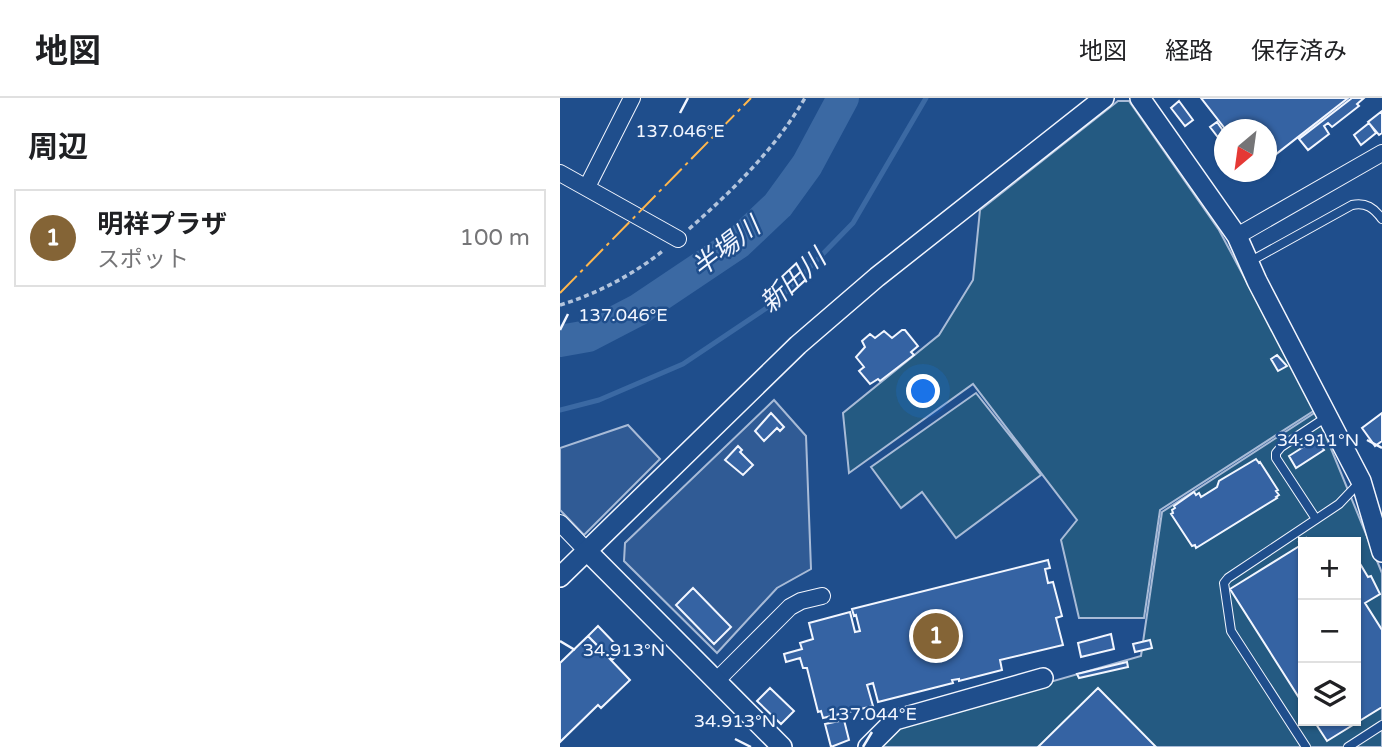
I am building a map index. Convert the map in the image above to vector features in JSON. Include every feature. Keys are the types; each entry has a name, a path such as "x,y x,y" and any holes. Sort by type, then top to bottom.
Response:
{"street":[{"path":"587,187 632,98"},
{"path":"560,577 799,345 877,277 1104,98"},
{"path":"1140,98 1237,236 1361,481 1370,504 1382,552"},
{"path":"1237,236 1382,153"},
{"path":"560,173 678,239"},
{"path":"560,523 782,747"},
{"path":"716,681 790,607 822,596"},
{"path":"868,747 895,720 1043,678"}],"lane":[{"path":"1249,262 1352,205 1361,203 1370,206 1382,219"},
{"path":"1316,519 1276,458 1276,453 1328,415"},
{"path":"1306,747 1231,631 1224,583 1339,504 1361,481"},
{"path":"1348,747 1382,725"}],"path":[{"path":"560,305 610,284 648,263 678,239 726,196 771,147 805,98"}],"shaded area":[{"path":"1118,101 1129,101 1219,230 1315,410 1160,510 1144,618 1079,618 1061,540 1077,520 973,384 849,473 843,413 939,335 973,280 980,210"},
{"path":"976,393 1041,475 956,538 922,492 901,508 871,467"},
{"path":"774,400 806,436 811,569 777,588 717,653 624,561 625,543"},
{"path":"1316,412 1382,573 1382,747 880,747 903,724 1141,656 1162,512"},
{"path":"628,425 660,459 584,535 560,510 560,448"}],"building":[{"path":"1201,98 1348,98 1277,153 1277,119 1217,119"},
{"path":"1352,98 1364,98 1357,104 1359,106 1332,127 1328,123 1324,126 1329,134 1308,150 1299,139"},
{"path":"1179,101 1193,120 1185,126 1171,108"},
{"path":"1382,111 1382,133 1379,135 1368,122"},
{"path":"1369,123 1376,133 1361,145 1354,135"},
{"path":"905,330 918,346 911,352 914,355 880,381 878,379 870,384 859,371 864,367 856,357 865,347 862,341 870,334 875,338 884,331 892,338"},
{"path":"1277,355 1287,366 1278,371 1271,359"},
{"path":"771,413 784,427 780,431 777,428 764,441 755,431"},
{"path":"1382,413 1382,441 1375,446 1362,428"},
{"path":"1316,439 1324,450 1296,468 1289,456"},
{"path":"738,446 742,450 740,452 753,465 743,475 725,460"},
{"path":"1256,459 1278,490 1277,498 1196,548 1195,545 1192,546 1171,514 1174,506 1194,492 1201,497 1217,487 1219,481"},
{"path":"1298,547 1298,696 1230,589"},
{"path":"1048,560 1050,568 1045,569 1048,583 1053,582 1062,616 1056,618 1063,645 1000,660 1002,670 959,681 952,680 953,683 878,702 873,683 867,685 873,706 823,718 821,711 818,712 807,668 803,668 800,658 786,662 784,654 802,649 800,643 813,639 809,623 850,612 855,632 860,631 852,609"},
{"path":"1361,565 1368,577 1371,576 1380,594 1365,603 1382,630 1382,707 1361,720"},
{"path":"693,588 731,627 714,644 676,605"},
{"path":"598,626 622,651 612,660 588,636"},
{"path":"1111,634 1114,649 1081,657 1078,643"},
{"path":"588,636 630,680 601,708 598,705 560,742 560,663"},
{"path":"1150,640 1152,648 1135,652 1133,644"},
{"path":"1127,662 1128,667 1079,678 1077,674"},
{"path":"770,688 794,711 781,724 757,701"},
{"path":"1098,688 1156,747 1038,747"},
{"path":"844,720 849,740 831,747 825,724"},
{"path":"1317,726 1351,726 1327,741"}],"waterway":[{"name":"半場川","path":"560,341 588,336 638,310 738,243 778,205 807,165 843,98"},
{"name":"新田川","path":"560,410 599,400 683,364 777,301 853,223 926,98"}],"power":[{"path":"560,293 751,98"}],"place":[{"name":"明祥プラザ","path":"936,636"}]}
